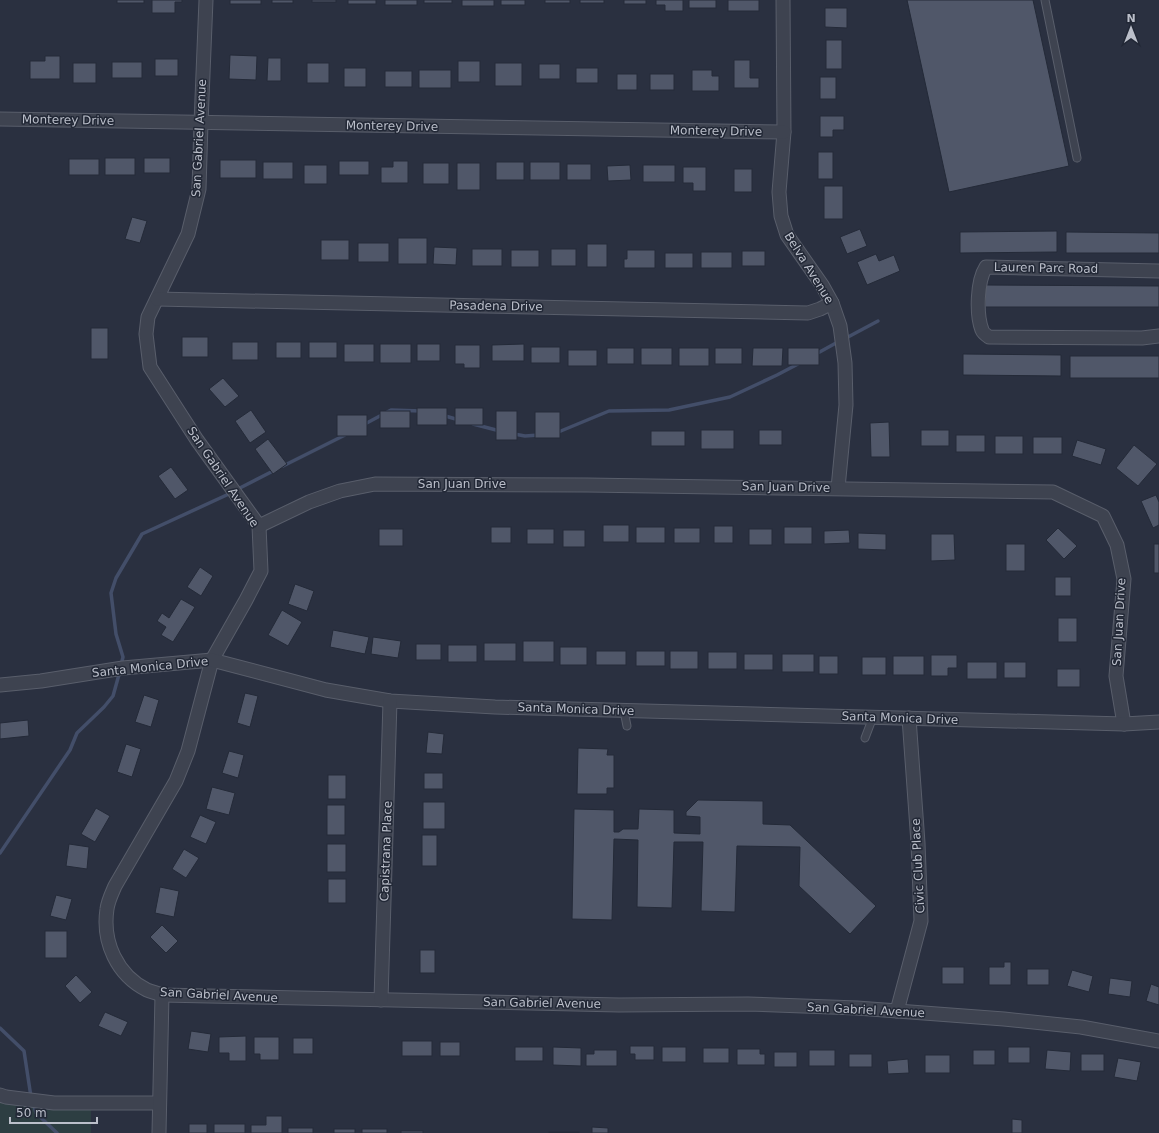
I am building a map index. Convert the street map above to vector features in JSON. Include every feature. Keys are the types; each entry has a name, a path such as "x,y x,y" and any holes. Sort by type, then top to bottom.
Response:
{"street":[{"name":"San Gabriel Avenue","path":"206,0 200,123 199,189 188,234 148,318 146,334 150,367 197,440 259,526 261,570 212,660 188,751 176,781 115,886 107,908 106,923 110,948 117,962 124,971 147,990 162,995 619,1005 748,1004 897,1011 1004,1019 1081,1027 1159,1041"},
{"name":"Belva Avenue","path":"783,0 784,132 779,192 781,216 787,235 822,285 832,303 840,326 845,363 846,405 838,488"},
{"name":"Monterey Drive","path":"0,119 784,132"},
{"name":"Lauren Parc Road","path":"1159,271 986,267 982,274 979,287 978,311 982,332 989,337 1142,338 1159,336"},
{"name":"Pasadena Drive","path":"157,299 808,313 832,303"},
{"name":"San Juan Drive","path":"259,526 309,502 340,491 375,484 838,488 1053,492 1103,516 1117,544 1124,579 1116,676 1124,724"},
{"name":"Santa Monica Drive","path":"0,685 41,681 120,668 212,660 326,690 390,701 495,707 624,711 1124,724 1159,722"},
{"name":"Capistrana Place","path":"381,1000 390,701"},
{"name":"Civic Club Place","path":"897,1011 921,921 918,843 909,718"},
{"path":"159,1133 162,995"},
{"path":"0,1095 54,1103 159,1103"}],"lane":[{"path":"1045,0 1077,158"},
{"path":"624,711 627,726"},
{"path":"865,738 873,717"}],"shaded area":[{"path":"0,1092 91,1103 91,1133 0,1133"}],"building":[{"path":"117,0 144,0 144,3 117,3"},
{"path":"152,0 182,0 182,2 175,2 175,13 152,13"},
{"path":"230,0 261,0 261,4 230,4"},
{"path":"272,0 293,0 293,3 272,3"},
{"path":"312,0 336,0 336,2 312,2"},
{"path":"348,0 376,0 376,4 348,4"},
{"path":"385,0 417,0 417,5 385,5"},
{"path":"424,0 452,0 452,3 424,3"},
{"path":"462,0 494,0 494,6 462,6"},
{"path":"501,0 525,0 525,5 501,5"},
{"path":"545,0 570,0 570,3 545,3"},
{"path":"580,0 604,0 604,3 580,3"},
{"path":"624,0 646,0 646,4 624,4"},
{"path":"656,0 683,0 683,11 665,11 665,5 656,5"},
{"path":"689,0 716,0 716,8 689,8"},
{"path":"728,0 759,0 759,11 728,11"},
{"path":"907,0 1033,0 1069,166 949,192"},
{"path":"825,8 847,8 847,28 825,27"},
{"path":"826,40 842,40 842,69 826,69"},
{"path":"230,55 257,56 256,80 229,79"},
{"path":"45,56 60,56 60,79 30,79 30,61 45,61"},
{"path":"268,58 281,58 281,81 267,81"},
{"path":"155,59 178,59 178,76 155,76"},
{"path":"734,60 750,60 750,78 759,78 759,88 734,88"},
{"path":"458,61 480,61 480,82 458,82"},
{"path":"112,62 142,62 142,78 112,78"},
{"path":"73,63 96,63 96,83 73,83"},
{"path":"307,63 329,63 329,83 307,83"},
{"path":"495,63 522,63 522,86 495,86"},
{"path":"539,64 560,64 560,79 539,79"},
{"path":"344,68 366,68 366,87 344,87"},
{"path":"576,68 598,68 598,83 576,83"},
{"path":"419,70 451,70 451,88 419,88"},
{"path":"692,70 712,70 712,76 719,76 719,91 692,91"},
{"path":"385,71 412,71 412,87 385,87"},
{"path":"617,74 637,74 637,90 617,90"},
{"path":"650,74 674,74 674,90 650,90"},
{"path":"820,77 836,77 836,99 820,99"},
{"path":"820,116 844,116 844,130 833,130 833,137 820,137"},
{"path":"818,152 833,152 833,179 818,179"},
{"path":"105,158 135,158 135,175 105,175"},
{"path":"144,158 170,158 170,173 144,173"},
{"path":"69,159 99,159 99,175 69,175"},
{"path":"220,160 256,160 256,178 220,178"},
{"path":"339,161 369,161 369,175 339,175"},
{"path":"393,161 408,161 408,183 381,183 381,167 393,167"},
{"path":"263,162 293,162 293,179 263,179"},
{"path":"496,162 524,162 524,180 496,180"},
{"path":"530,162 560,162 560,180 530,180"},
{"path":"423,163 449,163 449,184 423,184"},
{"path":"457,163 480,163 480,190 457,190"},
{"path":"567,164 591,164 591,180 567,180"},
{"path":"304,165 327,165 327,184 304,184"},
{"path":"630,165 631,180 608,181 607,166"},
{"path":"643,165 675,165 675,182 643,182"},
{"path":"683,167 706,167 706,191 693,191 693,183 683,183"},
{"path":"734,169 752,169 752,192 734,192"},
{"path":"824,186 843,186 843,219 824,219"},
{"path":"132,217 147,221 140,243 125,239"},
{"path":"860,229 867,246 847,254 840,237"},
{"path":"1057,231 1057,252 960,253 960,232"},
{"path":"1066,232 1159,233 1159,253 1066,253"},
{"path":"398,238 427,238 427,264 398,264"},
{"path":"321,240 349,240 349,260 321,260"},
{"path":"358,243 389,243 389,262 358,262"},
{"path":"587,244 607,244 607,267 587,267"},
{"path":"434,247 457,248 456,265 433,264"},
{"path":"472,249 502,249 502,266 472,266"},
{"path":"551,249 576,249 576,266 551,266"},
{"path":"511,250 539,250 539,267 511,267"},
{"path":"627,250 655,250 655,268 624,268 624,259 627,259"},
{"path":"742,251 765,251 765,266 742,266"},
{"path":"701,252 732,252 732,268 701,268"},
{"path":"665,253 693,253 693,268 665,268"},
{"path":"876,254 879,261 894,255 900,271 867,285 857,262"},
{"path":"985,285 1159,286 1159,307 985,307"},
{"path":"91,328 108,328 108,359 91,359"},
{"path":"182,337 208,337 208,357 182,357"},
{"path":"232,342 258,342 258,360 232,360"},
{"path":"276,342 301,342 301,358 276,358"},
{"path":"309,342 337,342 337,358 309,358"},
{"path":"344,344 374,344 374,362 344,362"},
{"path":"380,344 411,344 411,363 380,363"},
{"path":"417,344 440,344 440,361 417,361"},
{"path":"524,344 524,361 492,361 492,345"},
{"path":"455,345 480,345 480,368 464,368 464,364 455,364"},
{"path":"531,347 560,347 560,363 531,363"},
{"path":"607,348 634,348 634,364 607,364"},
{"path":"641,348 672,348 672,365 641,365"},
{"path":"679,348 709,348 709,366 679,366"},
{"path":"715,348 742,348 742,364 715,364"},
{"path":"753,348 783,348 782,366 752,366"},
{"path":"788,348 819,348 819,365 788,365"},
{"path":"568,350 597,350 597,366 568,366"},
{"path":"963,354 1061,355 1061,376 963,375"},
{"path":"1070,356 1159,356 1159,378 1070,378"},
{"path":"223,378 239,396 225,407 209,389"},
{"path":"417,408 447,408 447,425 417,425"},
{"path":"455,408 483,408 483,425 455,425"},
{"path":"251,410 266,432 250,443 235,421"},
{"path":"380,411 410,411 410,428 380,428"},
{"path":"496,411 517,411 517,440 496,440"},
{"path":"535,412 560,412 560,438 535,438"},
{"path":"337,415 367,415 367,436 337,436"},
{"path":"889,422 890,457 871,457 870,423"},
{"path":"701,430 734,430 734,449 701,449"},
{"path":"759,430 782,430 782,445 759,445"},
{"path":"921,430 949,430 949,446 921,446"},
{"path":"651,431 685,431 685,446 651,446"},
{"path":"956,435 985,435 985,452 956,452"},
{"path":"995,436 1023,436 1023,454 995,454"},
{"path":"1033,437 1062,437 1062,454 1033,454"},
{"path":"268,439 287,464 273,474 255,449"},
{"path":"1077,440 1106,449 1101,465 1072,456"},
{"path":"1134,445 1157,464 1138,486 1116,468"},
{"path":"171,467 188,490 175,499 158,476"},
{"path":"1156,495 1159,502 1159,525 1153,528 1141,501"},
{"path":"603,525 629,525 629,542 603,542"},
{"path":"714,526 733,526 733,543 714,543"},
{"path":"491,527 511,527 511,543 491,543"},
{"path":"636,527 665,527 665,543 636,543"},
{"path":"784,527 812,527 812,544 784,544"},
{"path":"674,528 700,528 700,543 674,543"},
{"path":"1058,528 1077,546 1064,559 1046,540"},
{"path":"379,529 403,529 403,546 379,546"},
{"path":"527,529 554,529 554,544 527,544"},
{"path":"749,529 772,529 772,545 749,545"},
{"path":"563,530 585,530 585,547 563,547"},
{"path":"849,530 850,543 824,544 824,531"},
{"path":"858,533 886,534 886,550 858,549"},
{"path":"931,534 954,534 955,560 931,561"},
{"path":"1006,544 1025,544 1025,571 1006,571"},
{"path":"1154,544 1159,544 1159,573 1154,573"},
{"path":"200,567 213,576 201,596 187,587"},
{"path":"1055,577 1071,577 1071,596 1055,596"},
{"path":"295,584 314,591 307,611 288,604"},
{"path":"181,599 195,607 173,642 161,635 166,627 157,621 162,613 169,618"},
{"path":"282,610 302,622 288,646 268,635"},
{"path":"1058,618 1077,618 1077,642 1058,642"},
{"path":"333,630 369,637 365,654 330,647"},
{"path":"373,637 401,641 398,658 371,654"},
{"path":"523,641 554,641 554,662 523,662"},
{"path":"484,643 516,643 516,661 484,661"},
{"path":"416,644 441,644 441,660 416,660"},
{"path":"448,645 477,645 477,662 448,662"},
{"path":"560,647 587,647 587,665 560,665"},
{"path":"596,651 626,651 626,665 596,665"},
{"path":"636,651 665,651 665,666 636,666"},
{"path":"670,651 698,651 698,669 670,669"},
{"path":"708,652 737,652 737,669 708,669"},
{"path":"744,654 773,654 773,670 744,670"},
{"path":"782,654 814,654 814,672 782,672"},
{"path":"931,655 957,655 957,668 948,668 948,676 931,676"},
{"path":"819,656 838,656 838,674 819,674"},
{"path":"893,656 924,656 924,675 893,675"},
{"path":"862,657 886,657 886,675 862,675"},
{"path":"967,662 997,662 997,679 967,679"},
{"path":"1004,662 1026,662 1026,678 1004,678"},
{"path":"1057,669 1080,669 1080,687 1057,687"},
{"path":"245,693 258,696 250,727 237,723"},
{"path":"144,695 159,700 151,727 135,722"},
{"path":"28,720 29,736 0,739 0,723"},
{"path":"428,732 444,734 442,754 426,753"},
{"path":"126,744 141,749 132,777 117,772"},
{"path":"578,748 608,749 607,755 614,755 614,788 607,788 607,794 577,794"},
{"path":"229,751 244,755 238,778 222,773"},
{"path":"424,773 443,773 443,789 424,789"},
{"path":"328,775 346,775 346,799 328,799"},
{"path":"212,787 235,793 229,815 206,809"},
{"path":"698,800 763,801 763,824 790,825 876,906 850,934 799,886 800,847 737,846 735,912 701,911 703,842 674,842 672,908 637,907 638,840 614,839 612,920 572,919 574,809 614,810 614,832 619,832 623,829 638,829 639,809 674,810 674,833 700,834 700,817 686,816 686,812"},
{"path":"423,802 445,802 445,829 423,829"},
{"path":"327,805 345,805 345,835 327,835"},
{"path":"96,808 110,816 95,842 81,834"},
{"path":"200,815 216,822 206,844 190,837"},
{"path":"422,835 437,835 437,866 422,866"},
{"path":"69,844 89,847 87,869 66,866"},
{"path":"327,844 346,844 346,872 327,872"},
{"path":"184,849 199,858 186,878 172,869"},
{"path":"328,879 346,879 346,903 328,903"},
{"path":"160,887 179,891 174,917 155,913"},
{"path":"56,895 72,899 66,920 50,916"},
{"path":"162,925 178,941 166,953 150,937"},
{"path":"45,931 67,931 67,958 45,958"},
{"path":"420,950 435,950 435,973 420,973"},
{"path":"1004,962 1011,962 1011,985 989,985 989,967 1004,967"},
{"path":"942,967 964,967 964,984 942,984"},
{"path":"1027,969 1049,969 1049,985 1027,985"},
{"path":"1072,970 1093,976 1089,992 1067,986"},
{"path":"76,975 92,992 80,1003 65,986"},
{"path":"1110,978 1132,981 1130,997 1108,994"},
{"path":"1151,984 1159,987 1159,1005 1146,1001"},
{"path":"105,1012 128,1022 121,1036 98,1026"},
{"path":"191,1031 211,1034 208,1052 188,1049"},
{"path":"246,1036 246,1061 229,1061 229,1053 219,1053 219,1037"},
{"path":"254,1037 279,1037 279,1060 260,1060 260,1054 254,1054"},
{"path":"293,1038 313,1038 313,1054 293,1054"},
{"path":"402,1041 432,1041 432,1056 402,1056"},
{"path":"440,1042 460,1042 460,1056 440,1056"},
{"path":"630,1046 654,1046 654,1060 635,1060 635,1054 630,1054"},
{"path":"515,1047 543,1047 543,1061 515,1061"},
{"path":"553,1047 581,1048 581,1066 553,1065"},
{"path":"662,1047 686,1047 686,1062 662,1062"},
{"path":"1008,1047 1030,1047 1030,1063 1008,1063"},
{"path":"703,1048 729,1048 729,1063 703,1063"},
{"path":"737,1049 760,1049 760,1054 765,1054 765,1065 737,1065"},
{"path":"594,1050 617,1050 617,1066 586,1066 586,1054 594,1054"},
{"path":"809,1050 835,1050 835,1066 809,1066"},
{"path":"973,1050 995,1050 995,1065 973,1065"},
{"path":"1047,1050 1071,1052 1070,1071 1045,1069"},
{"path":"774,1052 797,1052 797,1067 774,1067"},
{"path":"849,1054 872,1054 872,1067 849,1067"},
{"path":"1081,1054 1104,1054 1104,1071 1081,1071"},
{"path":"925,1055 950,1055 950,1073 925,1073"},
{"path":"1118,1058 1141,1062 1137,1081 1114,1077"},
{"path":"908,1059 909,1073 888,1074 887,1061"},
{"path":"266,1116 282,1116 282,1133 251,1133 251,1125 266,1125"},
{"path":"1012,1119 1022,1120 1022,1133 1012,1133"},
{"path":"189,1124 207,1124 207,1133 189,1133"},
{"path":"214,1124 245,1124 245,1133 214,1133"},
{"path":"592,1127 608,1128 608,1133 592,1133"},
{"path":"288,1128 313,1128 313,1133 288,1133"},
{"path":"334,1129 355,1129 355,1133 334,1133"},
{"path":"362,1129 387,1129 387,1133 362,1133"},
{"path":"401,1131 423,1131 423,1133 401,1133"},
{"path":"579,1132 579,1133 549,1133"}],"waterway":[{"path":"848,337 878,321"},
{"path":"816,354 836,343"},
{"path":"556,433 609,411 669,410 730,397 798,364"},
{"path":"363,425 391,410 421,411"},
{"path":"442,415 459,420"},
{"path":"473,424 500,431"},
{"path":"514,434 525,436 539,435"},
{"path":"283,466 345,435"},
{"path":"236,490 275,470"},
{"path":"121,665 123,657 116,634 111,593 116,578 142,534 231,493"},
{"path":"0,853 70,750 77,733 104,707 113,696 120,671"},
{"path":"0,1028 24,1051 31,1097"},
{"path":"33,1103 36,1113 57,1133"}]}
